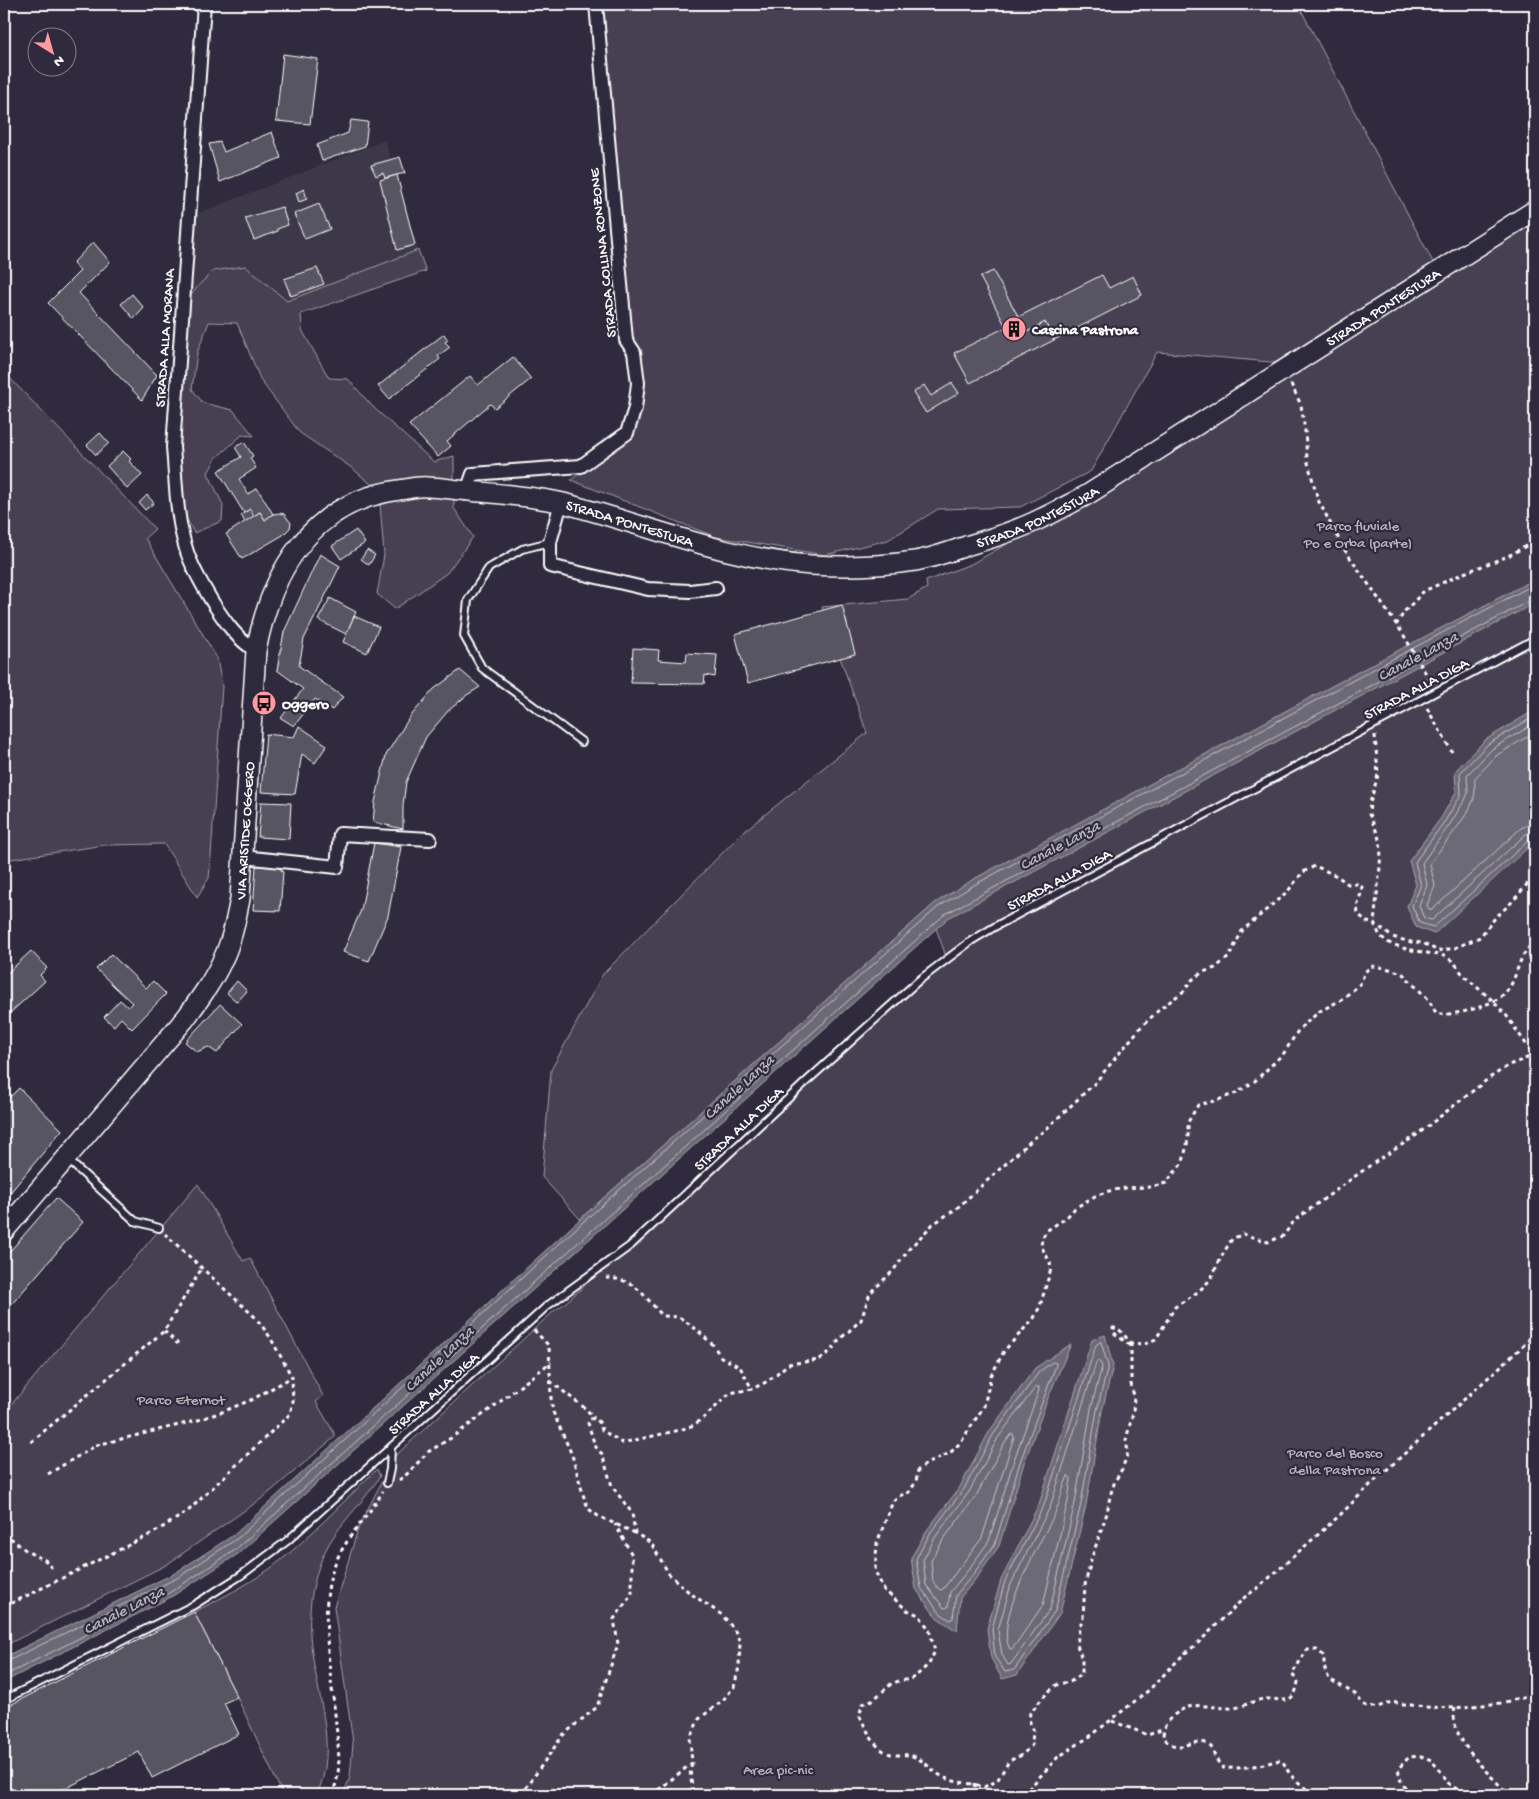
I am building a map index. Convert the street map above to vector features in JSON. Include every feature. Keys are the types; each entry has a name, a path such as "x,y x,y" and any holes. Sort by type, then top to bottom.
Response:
{"main road":[{"name":"STRADA PONTESTURA","path":"467,491 506,494 561,503 759,558 809,565 848,567 916,561 998,536 1047,516 1086,495 1535,210"},
{"name":"VIA ARISTIDE OGGERO","path":"4,1231 185,1019 207,988 223,959 234,927 240,899 256,651 262,620 289,560 315,529 330,516 348,505 388,492 426,486 467,491"}],"street":[{"name":"STRADA ALLA MORANA","path":"204,4 173,447 179,515 187,553 203,587 223,619 238,638 256,651"},
{"name":"STRADA COLLINA RONZONE","path":"467,491 474,474 581,466 627,433 635,408 638,383 634,352 626,340 596,4"},
{"path":"561,503 550,542 550,566 648,589 690,591 716,588"},
{"path":"243,857 336,867 340,834 430,838"}],"lane":[{"path":"550,542 522,548 490,568 468,600 464,636 482,668 582,742"},
{"name":"STRADA ALLA DIGA","path":"4,1700 194,1605 240,1576 287,1541 547,1306 630,1246 808,1080 918,981 971,941 1535,639"},
{"path":"66,1158 135,1221 159,1228"},
{"path":"387,1483 391,1447"}],"path":[{"path":"1284,370 1301,406 1307,459 1318,500 1344,549 1403,634 1431,682 1439,677"},
{"path":"1396,625 1405,611 1424,591 1508,556 1535,541"},
{"path":"1422,699 1452,752"},
{"path":"1375,724 1378,775 1369,814 1378,835 1381,849 1374,923 1380,936 1406,949 1444,956 1454,962 1464,976 1492,1000 1506,1015 1534,1056 1509,1065 1488,1079 1414,1137 1372,1164 1295,1220 1283,1236 1268,1242 1243,1234 1232,1239 1210,1280 1199,1291 1174,1307 1156,1339 1145,1344 1131,1344 1114,1333 1113,1328 1118,1328 1131,1344 1133,1413 1126,1440 1128,1453 1110,1496 1107,1513 1091,1560 1085,1585 1083,1618 1079,1629 1077,1645 1082,1659 1082,1674 1070,1682 1058,1684 1047,1693 1030,1713 1029,1720 1033,1730 1032,1745 1022,1755 1009,1762 997,1781 984,1787 975,1783 954,1782 941,1777 931,1767 916,1758 906,1754 896,1755 882,1750 875,1744 860,1715 863,1704 874,1699 891,1684 901,1680 909,1680 917,1675 930,1664 935,1651 929,1629 919,1615 907,1610 884,1590 875,1571 876,1543 893,1501 909,1492 916,1482 918,1470 926,1464 950,1453 961,1442 984,1406 991,1376 1004,1351 1034,1318 1040,1306 1051,1269 1050,1262 1041,1246 1046,1231 1066,1218 1075,1208 1095,1196 1125,1188 1151,1187 1166,1184 1183,1162 1188,1140 1188,1122 1198,1105 1236,1093 1256,1081 1280,1058 1299,1029 1320,1011 1341,1000 1360,984 1365,972 1371,966 1386,968 1402,974 1428,999 1436,1013 1442,1015 1477,1009 1492,1000 1500,997 1507,991 1521,957 1535,942"},
{"path":"550,1381 586,1409 599,1422 602,1430 622,1442 680,1430 706,1416 730,1393 752,1389 768,1381 788,1364 819,1360 832,1350 839,1340 860,1320 870,1293 893,1271 909,1249 932,1224 956,1209 1003,1164 1044,1131 1073,1104 1094,1084 1141,1027 1184,990 1192,980 1203,972 1215,968 1230,957 1242,931 1288,891 1303,872 1316,866 1337,876 1348,884 1356,884 1362,887 1362,894 1356,905 1358,914 1367,922 1374,923 1392,937 1424,943 1438,951 1455,948 1480,937 1528,882 1535,878"},
{"path":"4,1607 155,1532 187,1512 290,1414 293,1402 292,1377 270,1337 256,1318 159,1228"},
{"path":"31,1442 164,1331 202,1268"},
{"path":"588,1277 619,1278 634,1284 663,1316 679,1318 696,1329 713,1345 721,1357 740,1367 752,1389"},
{"path":"528,1323 549,1346 551,1362 550,1398 553,1412 572,1455 585,1502 590,1510 651,1543 669,1574 690,1593 722,1615 734,1629 740,1642 739,1667 734,1687 723,1700 699,1719 690,1738 692,1763 690,1770 693,1795"},
{"path":"164,1331 178,1344"},
{"path":"1023,1795 1058,1757 1112,1721 1149,1690 1246,1596 1259,1587 1314,1538 1392,1464 1524,1346 1535,1333"},
{"path":"331,1795 338,1772 338,1748 326,1624 328,1591 332,1572 343,1545 380,1496 387,1483 397,1481 407,1474 428,1452 452,1438 551,1362"},
{"path":"48,1474 97,1445 195,1421 222,1412 253,1399 292,1377"},
{"path":"595,1418 590,1419 588,1424 595,1446 602,1454 612,1486 632,1513 635,1533"},
{"path":"520,1795 563,1735 598,1707 618,1644 614,1618 632,1594 632,1555 615,1524"},
{"path":"4,1533 28,1552 45,1560 54,1571"},
{"path":"1309,1795 1310,1791 1299,1783 1280,1760 1261,1766 1238,1769 1223,1768 1215,1758 1212,1748 1207,1743 1177,1746 1168,1743 1163,1736 1166,1723 1186,1707 1206,1705 1232,1708 1254,1701 1268,1699 1280,1701 1291,1698 1297,1691 1298,1682 1292,1674 1307,1650 1321,1652 1324,1656 1324,1667 1329,1679 1355,1694 1364,1705 1378,1707 1391,1702 1424,1707 1455,1708 1501,1703 1535,1695"},
{"path":"1455,1708 1452,1718 1458,1735 1508,1795"},
{"path":"1112,1721 1148,1735 1164,1728"},
{"path":"1410,1795 1401,1781 1398,1769 1409,1757 1421,1756 1431,1760 1444,1774 1449,1784 1466,1795"},
{"path":"652,1795 692,1763"},
{"path":"974,1795 975,1783"},
{"path":"1355,1795 1362,1793 1367,1795"}],"shaded area":[{"path":"385,140 418,250 287,301 246,266 213,271 185,303 189,217"}],"green space":[{"path":"595,4 1298,4 1434,264 1281,363 1157,352 1091,471 1020,507 938,509 888,540 825,555 716,537 571,480 636,425"},
{"path":"1535,216 1535,1795 343,1795 350,1777 353,1743 334,1607 359,1526 395,1456 947,959 929,909 580,1219 542,1177 551,1070 603,974 743,832 867,733 822,607 908,599 927,588 926,581 971,564 1023,535"},
{"path":"418,250 426,271 301,314 302,330 329,378 348,379 373,407 434,462 454,456 454,508 473,537 447,573 395,609 377,594 384,555 379,491 352,468 300,433 261,381 237,323 209,322 197,353 192,389 203,403 233,410 254,436 242,435 216,458 208,473 223,505 222,521 194,533 182,510 173,447 185,303 198,286 213,271 245,266 287,301"},
{"path":"4,372 155,529 145,538 217,658 222,686 211,856 209,878 197,897 164,844 105,845 4,860"},
{"name":"Parco Eternot","path":"198,1184 243,1261 250,1258 323,1396 316,1402 336,1436 264,1497 166,1565 4,1646 4,1413"},
{"path":"377,1469 380,1476 329,1543 316,1575 312,1592 310,1635 326,1738 326,1758 323,1777 316,1795 283,1795 194,1612 270,1569 317,1528"}],"water":[{"name":"Canale Lanza","path":"1535,579 1535,603 948,918 238,1554 171,1597 4,1682 4,1657 175,1573 235,1534 580,1219 935,903 972,880 1382,659"},
{"path":"1535,710 1535,841 1434,934 1416,927 1407,906 1416,885 1409,861 1441,818 1456,792 1455,771 1485,740"},
{"path":"1105,1335 1113,1366 1102,1411 1086,1505 1060,1613 1017,1675 1002,1679 991,1658 987,1629 1001,1580 1039,1504 1092,1340"},
{"path":"1071,1344 1048,1398 1024,1463 999,1546 960,1598 957,1631 936,1617 916,1589 911,1558 927,1530 960,1487 989,1432 1035,1368"}],"building":[{"path":"283,54 318,59 310,124 276,121"},
{"path":"351,120 368,122 365,146 322,161 317,145 348,133"},
{"path":"272,132 281,158 220,182 209,144 220,142 224,152"},
{"path":"400,157 405,173 385,178 383,173 376,176 371,165"},
{"path":"397,175 415,245 397,250 380,180"},
{"path":"304,189 307,199 299,202 296,193"},
{"path":"319,204 330,229 305,239 294,214"},
{"path":"282,207 288,225 254,240 245,218"},
{"path":"93,242 110,262 79,293 157,375 142,400 48,303 80,271 73,263"},
{"path":"317,268 324,284 291,296 284,279"},
{"name":"Cascina Pastrona","path":"993,271 1027,332 1045,322 1054,340 970,383 954,353 1006,327 980,277"},
{"path":"1102,275 1109,288 1133,276 1142,295 1054,340 1045,322 1027,332 1018,317"},
{"path":"132,294 144,308 134,319 121,304"},
{"path":"444,334 448,340 445,342 450,347 438,356 440,359 389,399 378,386"},
{"path":"513,357 531,379 495,408 490,404 447,441 451,446 438,457 409,425 470,376 478,385"},
{"path":"952,383 959,393 926,413 913,393 924,385 931,396"},
{"path":"100,433 109,443 96,455 87,445"},
{"path":"244,442 253,456 250,458 256,468 239,479 248,494 257,488 273,514 265,520 260,512 254,516 250,509 244,513 218,471 241,457 235,447"},
{"path":"123,451 131,459 129,461 142,475 127,489 107,466"},
{"path":"147,495 154,503 145,510 139,503"},
{"path":"250,509 254,516 245,522 241,515"},
{"path":"260,512 265,520 273,514 284,514 291,523 290,528 283,535 242,559 226,534"},
{"path":"356,530 365,543 341,559 332,546"},
{"path":"367,550 375,555 369,565 361,559"},
{"path":"320,554 340,566 304,639 299,666 343,697 332,710 315,699 294,726 281,718 303,689 277,670 284,632"},
{"path":"330,598 356,612 346,634 318,620"},
{"path":"842,605 855,654 748,683 735,634"},
{"path":"354,616 379,627 367,653 343,642"},
{"path":"633,648 659,650 658,660 686,662 687,653 717,655 715,677 705,675 704,684 631,683"},
{"path":"460,670 480,687 448,711 426,737 406,782 403,805 403,829 373,822 375,802 386,755 409,718 434,689"},
{"path":"299,726 327,745 315,763 302,754 295,794 261,792 266,734 294,737"},
{"path":"261,802 291,803 289,839 258,837"},
{"path":"374,843 401,847 388,916 369,961 343,952 361,910"},
{"path":"256,866 277,866 283,872 280,911 253,910"},
{"path":"31,951 47,968 40,975 45,981 9,1014 5,1009 4,1011 4,976"},
{"path":"111,954 146,988 153,981 166,994 132,1029 121,1018 114,1026 104,1017 120,1000 128,1007 132,1003 96,969"},
{"path":"237,981 247,991 237,1002 227,993"},
{"path":"220,1004 242,1024 217,1053 208,1047 197,1052 185,1042"},
{"path":"19,1088 62,1130 4,1200 4,1103"},
{"path":"56,1198 83,1222 4,1313 4,1258"},
{"path":"194,1612 237,1697 224,1703 239,1734 152,1778 139,1752 52,1795 4,1795 4,1708"}],"place":[{"name":"Cascina Pastrona","path":"1014,329"},
{"name":"Oggero","path":"264,703"}],"park label":[{"name":"Parco fluviale Po e Orba (parte)","path":"1358,534"},
{"name":"Parco del Bosco della Pastrona","path":"1335,1460"},
{"name":"Area pic-nic","path":"778,1769"}]}
